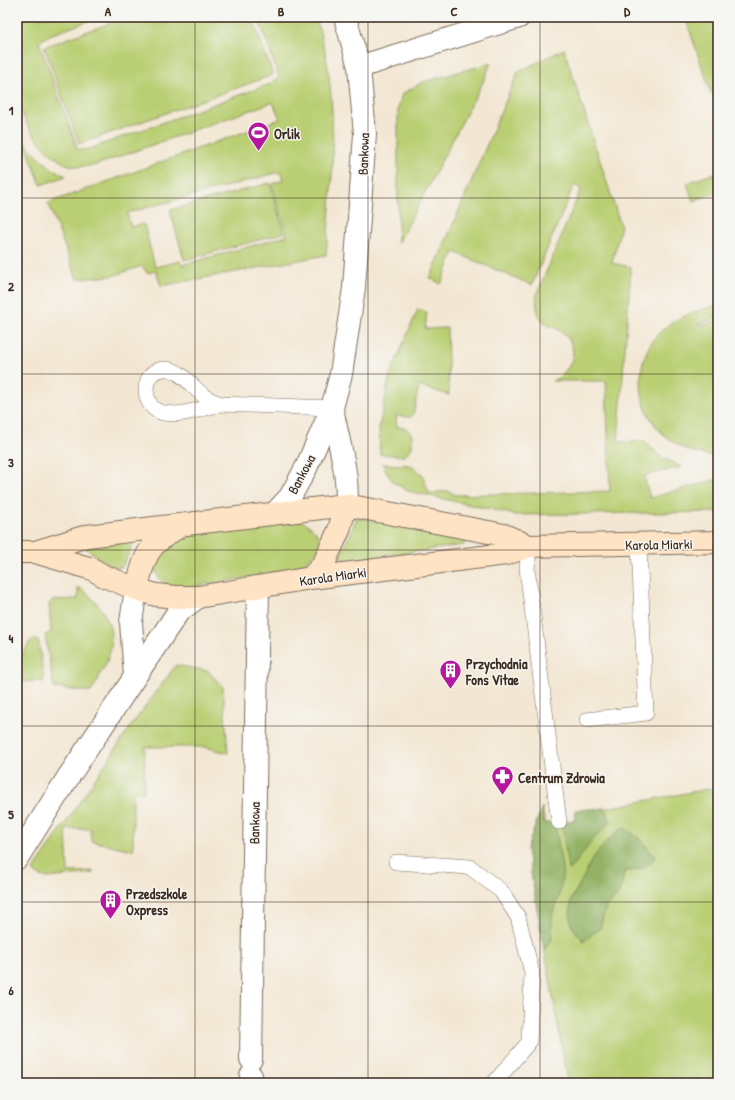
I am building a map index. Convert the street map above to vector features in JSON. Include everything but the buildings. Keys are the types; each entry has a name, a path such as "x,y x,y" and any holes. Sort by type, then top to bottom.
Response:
{"street":[{"name":"Bankowa","path":"275,513 290,497 306,468 332,408 341,374 350,312 361,205 365,134 359,67 345,17"},
{"path":"359,67 520,17"},
{"name":"Bankowa","path":"311,578 324,563 339,530 346,505 347,496 345,474 332,408"},
{"name":"Karola Miarki","path":"26,552 88,536 346,505 504,535 529,546"},
{"name":"Karola Miarki","path":"136,589 144,563 154,545 182,524"},
{"name":"Karola Miarki","path":"26,552 92,570 136,589 156,595 198,597 311,578 506,554 529,546 718,542"},
{"name":"Bankowa","path":"251,1073 258,587"},
{"path":"136,589 132,622 136,676"},
{"path":"17,858 178,612 198,597"}],"lane":[{"path":"221,404 206,398 179,374 168,369 155,372 150,376 146,384 146,395 154,408 160,412 183,413 221,404 332,408"},
{"path":"587,720 646,713 639,544"},
{"path":"529,546 527,568 559,822"},
{"path":"396,862 470,867 501,891 518,917 532,973 529,1042 494,1083"}],"green space":[{"name":"Orlik","path":"17,17 100,17 50,35 39,42 78,150 89,149 270,84 279,77 258,17 316,17 327,62 332,110 332,183 326,255 161,286 156,271 147,273 142,266 112,276 77,279 48,203 280,119 273,102 96,165 79,167 72,166 60,161 51,154 28,126 19,105 16,89 16,70 19,46 17,46","holes":["280,172 283,180 272,184 287,236 182,265 180,261 155,267 144,224 131,227 127,213"]},
{"path":"127,17 252,17 273,75 79,144 44,47"},
{"path":"685,17 715,17 718,26 718,91 711,93"},
{"path":"564,49 621,226 612,263 631,267 618,442 645,441 660,456 681,467 644,476 650,498 718,479 718,512 516,515 408,491 393,482 382,464 410,465 422,474 429,493 449,491 455,495 610,491 606,381 552,381 564,373 568,367 572,360 572,347 564,334 543,321 539,316 536,300 537,294 581,189 574,185 532,285 454,252 441,284 430,278 518,72"},
{"path":"491,63 484,80 398,244 398,109 402,94 423,82"},
{"path":"24,141 43,161 66,176 41,185"},
{"path":"718,172 718,192 693,201 687,183"},
{"path":"270,183 284,233 184,260 170,210"},
{"path":"718,305 718,318 698,324 699,326 718,321 718,455 710,455 683,448 660,431 648,414 645,406 642,396 641,376 644,357 654,339 662,330 685,316"},
{"path":"418,309 427,312 425,329 447,328 449,395 419,386 414,411 411,417 396,416 397,427 406,428 412,434 412,448 404,456 380,454 379,427 390,375"},
{"path":"357,517 463,538 465,541 464,545 345,561 341,559 340,555"},
{"path":"302,521 312,528 318,535 320,542 319,548 308,560 291,570 191,587 169,586 160,580 155,570 157,561 167,549 176,541 189,535 209,531"},
{"path":"128,541 131,543 132,547 122,567 119,568 110,566 87,549 87,547"},
{"path":"78,587 94,600 101,609 110,627 111,648 107,662 91,692 54,688 45,635 51,632 49,604 52,600 78,599"},
{"path":"31,640 37,640 39,644 44,681 17,682 17,662"},
{"path":"176,665 208,671 223,687 228,753 204,747 145,747 144,792 133,792 133,850 91,841 91,829 66,829 68,872 93,871 93,873 48,878 40,876 33,871 131,726"},
{"path":"718,787 718,1083 568,1083 527,849 542,807 545,823 576,820 575,810 596,810"},
{"path":"542,807 544,823 555,822 563,874 559,896 552,915 552,939 544,950 527,849"},
{"path":"604,808 611,822 591,842 575,864 568,870 562,822 576,820 575,810"},
{"path":"623,827 639,838 655,857 645,867 638,870 624,872 622,885 618,895 606,907 600,928 584,941 572,927 570,914 571,900 591,861 605,843"}],"place":[{"name":"Orlik","path":"259,152"},
{"name":"Przychodnia Fons Vitae","path":"450,690"},
{"name":"Centrum Zdrowia","path":"503,796"},
{"name":"Przedszkole Oxpress","path":"111,920"}]}
